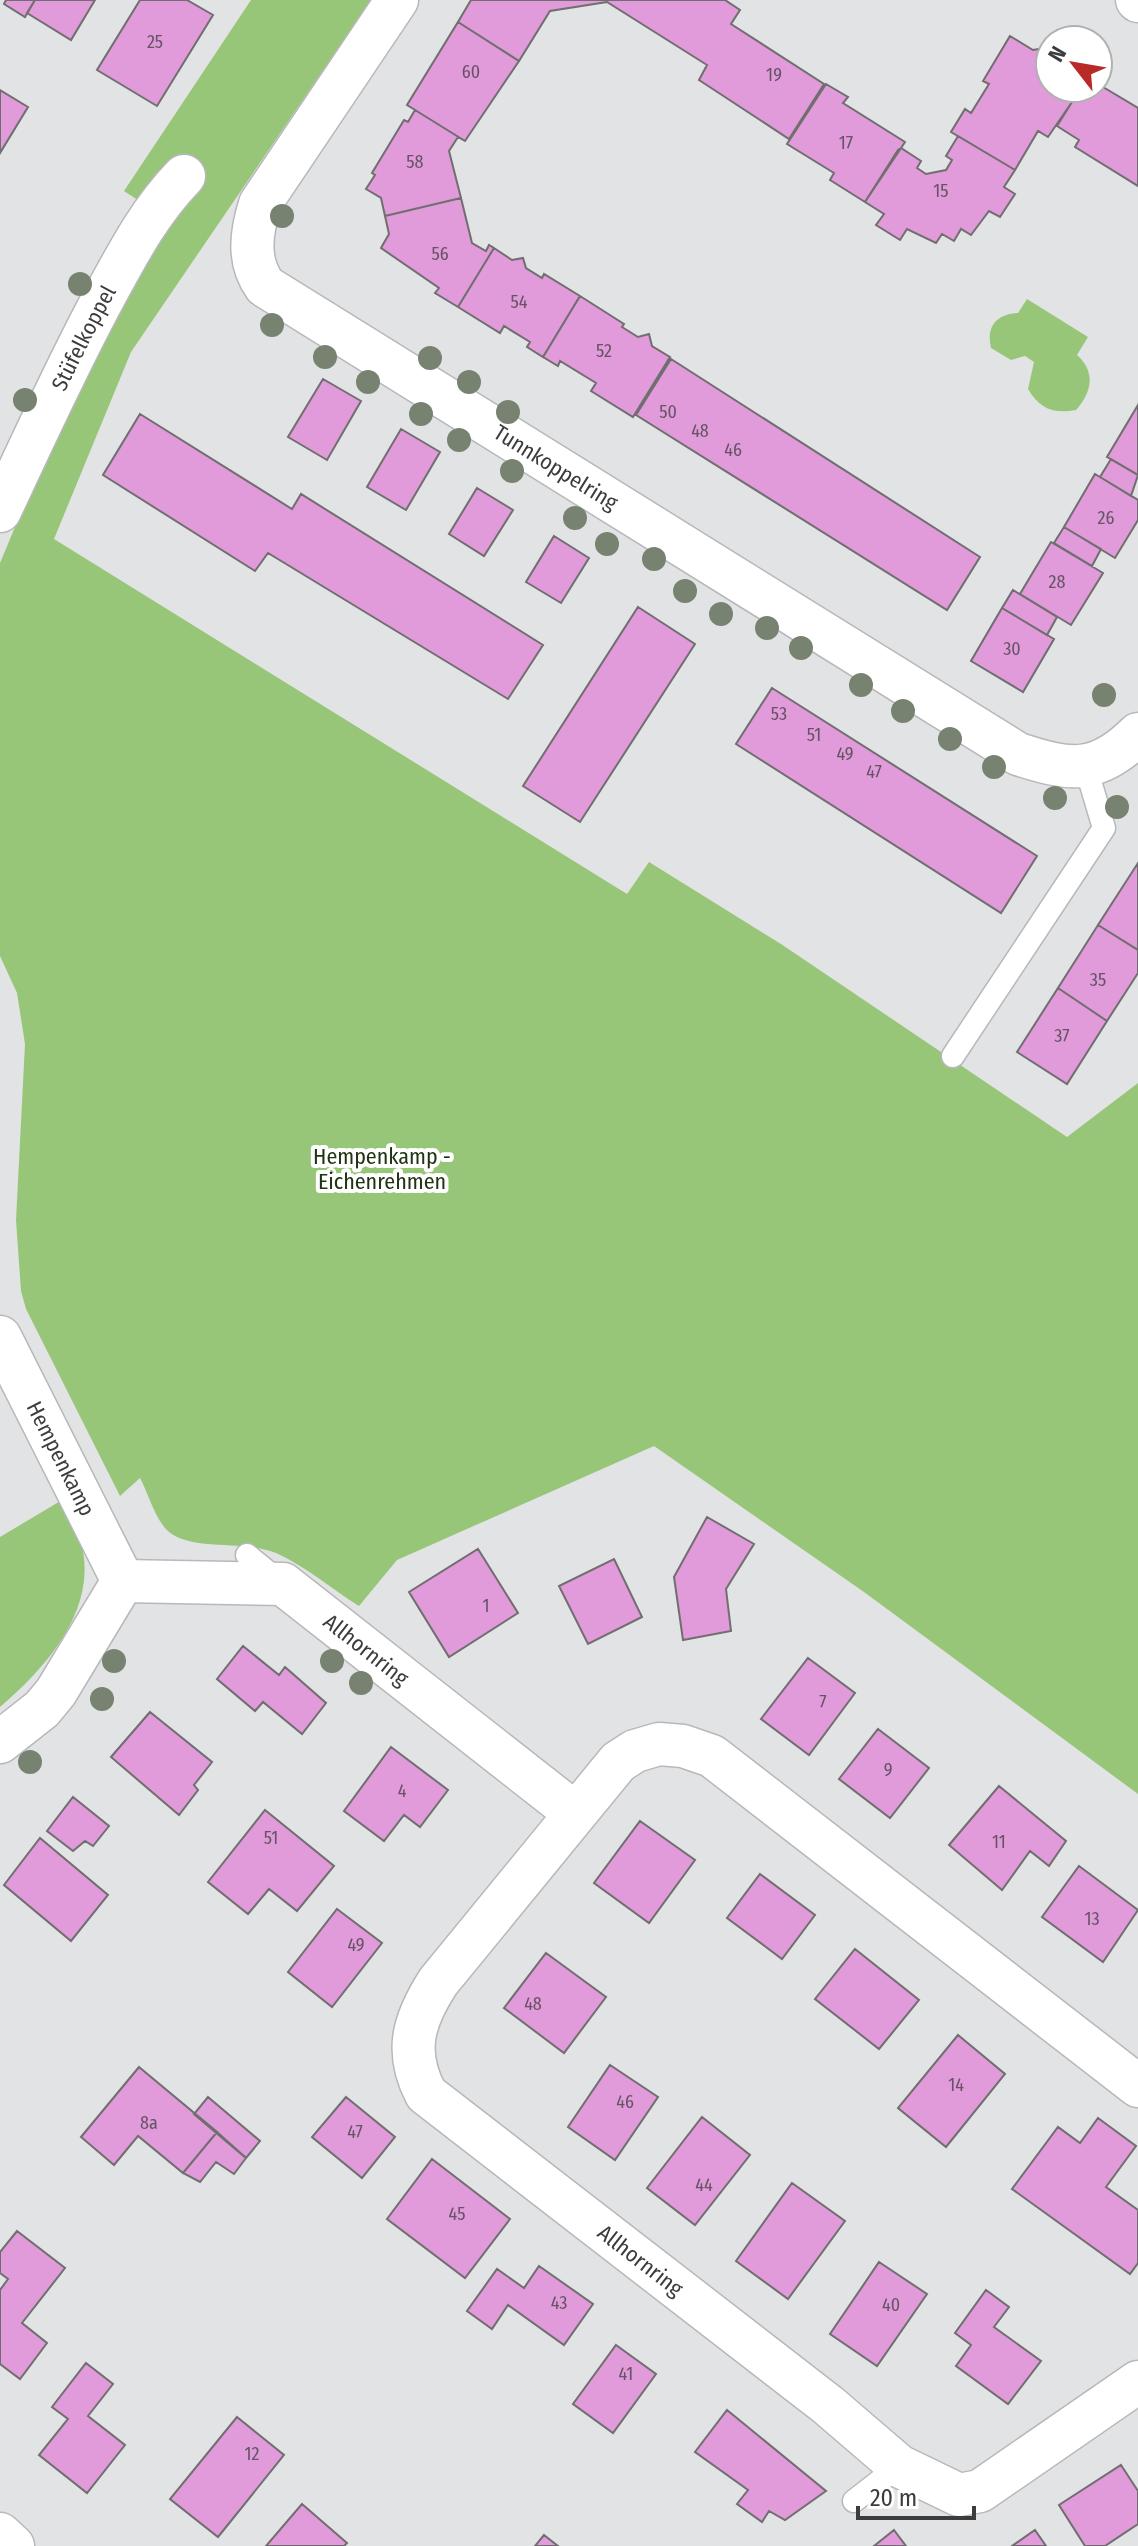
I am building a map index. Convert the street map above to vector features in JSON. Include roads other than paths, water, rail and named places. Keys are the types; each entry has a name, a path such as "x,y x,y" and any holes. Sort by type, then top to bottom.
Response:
{"street":[{"name":"Tunnkoppelring","path":"397,0 260,204 252,238 252,261 265,286 1018,754 1062,767 1086,768"},
{"name":"Stüfelkoppel","path":"0,511 71,358 117,273 152,213 184,176"},
{"path":"1086,768 1113,756 1138,734"},
{"name":"Hempenkamp","path":"0,1337 123,1581"},
{"path":"0,1742 42,1709 56,1692 107,1613 123,1581 283,1584"},
{"name":"Allhornring","path":"283,1584 575,1813"},
{"name":"Allhornring","path":"1138,2086 699,1749 659,1744 635,1751 618,1762 425,2002 411,2038 416,2075 426,2094 816,2395 899,2466 959,2495 980,2491 1138,2382"},
{"path":"0,2534 13,2546"}],"lane":[{"path":"953,1056 1104,828 1086,768"},
{"path":"247,1555 283,1584"},
{"path":"854,2501 899,2466"}],"park label":[{"name":"Hempenkamp - Eichenrehmen","path":"382,1168"}]}
